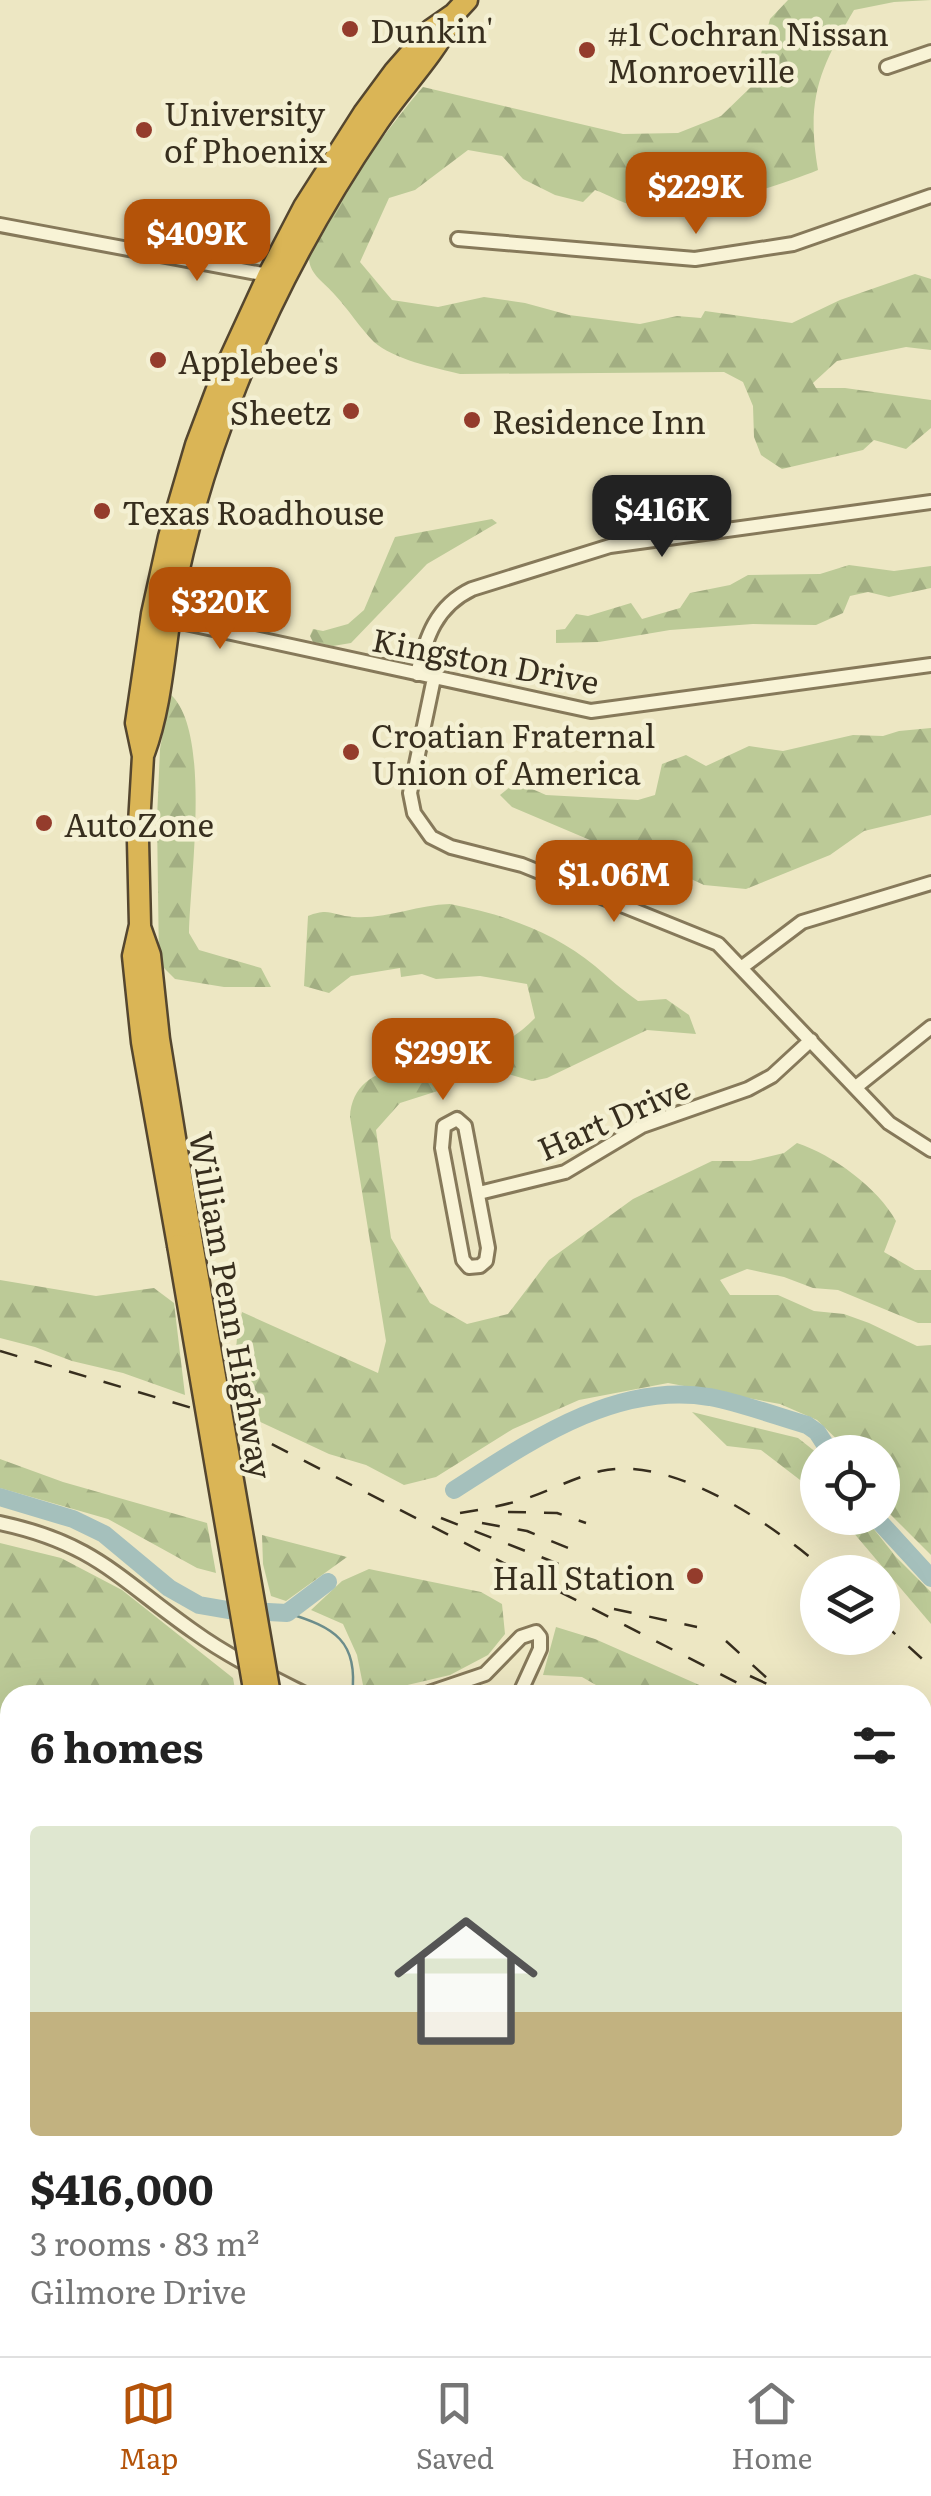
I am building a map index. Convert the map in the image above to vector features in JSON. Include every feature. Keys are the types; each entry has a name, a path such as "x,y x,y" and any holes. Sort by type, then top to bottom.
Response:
{"highway":[{"name":"William Penn Highway","path":"253,1685 185,1244 150,955 140,925 138,840 142,756 154,725 160,617 214,446 278,279 342,176 461,7"},
{"name":"William Penn Highway","path":"185,1244 268,1685"}],"street":[{"path":"887,67 931,52"},
{"path":"458,240 694,259 793,244 931,196"},
{"path":"0,225 278,279"},
{"path":"417,674 437,618 452,600 472,589 610,546 931,502"},
{"name":"Kingston Drive","path":"160,617 569,708 602,712 931,666"},
{"path":"434,678 410,794 414,813 431,838 522,865 718,944 889,1123 931,1150"},
{"path":"741,968 802,922 931,883"},
{"path":"856,1087 931,1027"},
{"name":"Hart Drive","path":"479,1193 565,1172 642,1126 748,1090 772,1076 811,1040"},
{"path":"457,1119 466,1126 479,1193 488,1248 486,1261 470,1266 464,1260 442,1148 444,1126 457,1119"},
{"path":"0,1523 42,1532 87,1552 230,1656 287,1685"},
{"path":"452,1685 484,1674 521,1638 536,1632 540,1649 524,1685"}],"green space":[{"path":"788,0 931,0 854,10 818,86 814,123 818,170 755,192 706,203 640,207 595,190 583,202 555,195 523,179 502,156 468,150 415,190 389,198 360,262 392,300 438,307 484,297 569,315 640,324 677,316 701,318 705,311 792,323 840,300 915,274 931,279 931,350 906,347 837,361 813,383 816,388 845,388 931,400 931,428 906,449 874,440 863,450 782,469 761,455 754,437 753,406 743,382 724,372 460,374 415,362 374,342 312,270 309,259 313,245 339,199 423,87 623,134 678,133 721,116 753,85 770,19"},
{"path":"492,519 497,523 427,564 351,643 333,646 313,642 313,629 323,631 348,624 364,610 395,537"},
{"path":"849,565 894,571 931,566 931,588 889,597 868,592 850,596 843,613 816,625 753,624 670,630 599,642 556,643 556,630 565,629 576,614 588,616 631,603 642,619 680,608 690,593 730,585 748,575 820,574"},
{"path":"170,694 183,712 195,771 189,933 199,950 261,968 271,987 224,987 175,979 159,963 157,819 160,749"},
{"path":"931,728 931,815 864,831 830,855 746,889 704,885 512,807 500,795 516,782 546,795 638,800 655,795 662,764 686,755 706,766 749,746 783,751 853,735 883,736"},
{"path":"450,904 508,919 544,934 579,954 638,1001 666,999 689,1015 696,1034 647,1030 547,1078 532,1081 505,1073 464,1077 444,1089 400,1103 376,1130 391,1238 430,1303 467,1324 508,1314 549,1260 633,1199 712,1161 750,1161 784,1153 797,1143 825,1156 866,1185 896,1221 884,1252 915,1270 931,1270 931,1323 918,1323 838,1290 813,1288 747,1269 720,1280 730,1295 778,1295 814,1311 844,1314 869,1323 917,1346 931,1345 931,1555 900,1524 900,1435 832,1435 817,1420 780,1404 668,1383 579,1400 513,1429 436,1477 404,1485 252,1418 237,1366 242,1312 378,1373 386,1341 350,1117 355,1097 365,1083 381,1073 493,1048 535,1018 527,984 480,976 401,977 400,968 351,976 329,993 304,986 308,916 327,912 366,917"},
{"path":"0,1280 96,1296 154,1288 174,1303 185,1395 0,1338"},
{"path":"692,1412 798,1438 800,1480 761,1450 727,1446"},
{"path":"0,1459 63,1482 207,1523 216,1573 197,1568 108,1519 0,1488"},
{"path":"262,1535 347,1557 286,1601 271,1596 263,1564"},
{"path":"855,1535 879,1535 894,1555 872,1555"},
{"path":"0,1543 61,1558 122,1590 233,1678 234,1685 0,1685"},
{"path":"900,1561 931,1592 931,1624 900,1587"},
{"path":"369,1569 481,1592 502,1604 505,1634 488,1655 450,1675 408,1685 363,1685 357,1655 343,1624 311,1610 342,1581"},
{"path":"556,1627 595,1639 699,1685 596,1685 582,1677 543,1675"}],"waterway":[{"path":"454,1490 543,1435 607,1407 640,1398 675,1394 710,1397 807,1425 819,1435"},
{"path":"0,1497 73,1519 104,1534 169,1588 199,1605 287,1613 328,1582"},
{"path":"892,1535 931,1578"},
{"path":"287,1613 318,1624 340,1639 351,1661 353,1685"}],"railway":[{"path":"0,1351 192,1408 254,1435 742,1685"},
{"path":"460,1513 520,1500 601,1471 630,1469 660,1474 722,1498 806,1555"},
{"path":"508,1512 557,1513 586,1523"},
{"path":"441,1518 564,1566"},
{"path":"482,1523 527,1531 573,1550"},
{"path":"614,1609 697,1627"},
{"path":"900,1639 931,1667"},
{"path":"726,1641 768,1679"},
{"path":"750,1676 769,1685"}],"place":[{"name":"Dunkin'","path":"350,29"},
{"name":"#1 Cochran Nissan Monroeville","path":"587,50"},
{"name":"University of Phoenix","path":"144,130"},
{"name":"Applebee's","path":"158,360"},
{"name":"Sheetz","path":"351,411"},
{"name":"Residence Inn","path":"472,420"},
{"name":"Texas Roadhouse","path":"102,511"},
{"name":"Croatian Fraternal Union of America","path":"351,752"},
{"name":"AutoZone","path":"44,823"},
{"name":"Hall Station","path":"695,1576"}]}
